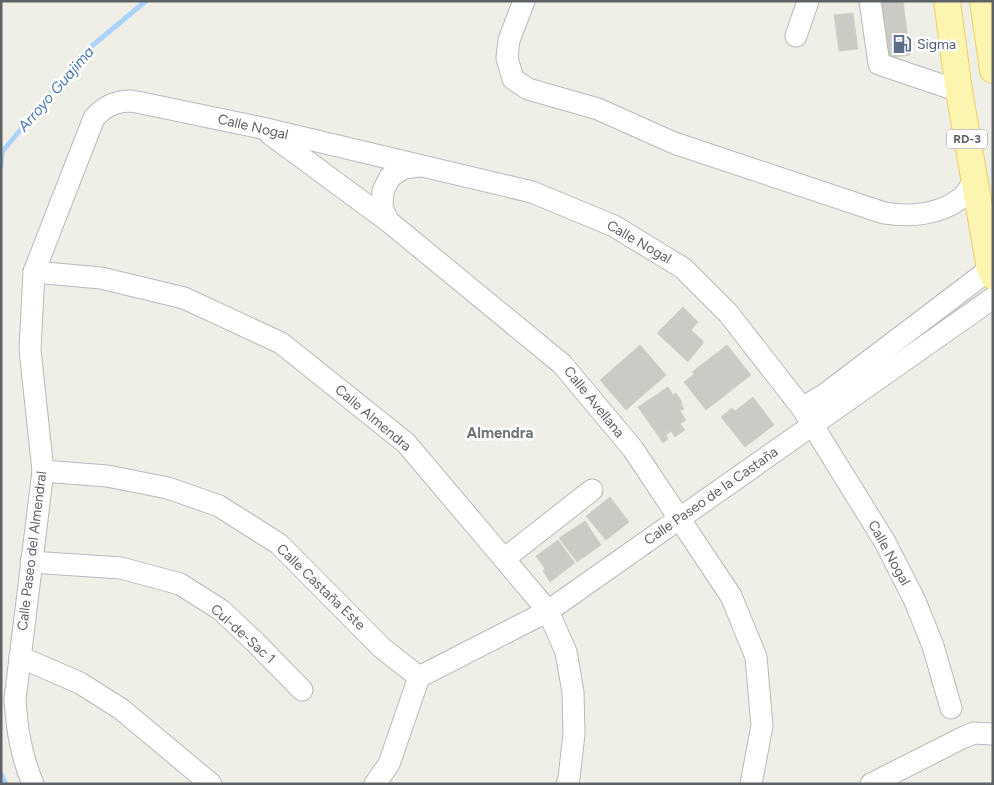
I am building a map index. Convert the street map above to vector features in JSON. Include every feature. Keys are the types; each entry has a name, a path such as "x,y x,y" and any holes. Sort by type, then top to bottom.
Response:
{"main road":[{"name":"RD-3","path":"947,1 959,91 991,272"},
{"path":"983,1 993,70"}],"street":[{"path":"524,1 509,40 507,58 513,79 528,89 598,109 674,143 884,213 900,216 930,212 961,198 975,180"},
{"path":"796,36 808,1"},
{"path":"870,1 879,64 959,91"},
{"name":"Calle Nogal","path":"94,118 112,104 121,101 132,101 262,128 532,192 614,226 683,268 728,313 808,416 885,542 915,601 933,646 951,708"},
{"name":"Calle Paseo del Almendral","path":"33,784 25,766 17,731 15,699 43,471 30,350 34,272 94,118"},
{"name":"Calle Avellana","path":"262,128 388,221 562,364 632,449 730,596 756,657 762,726 751,784"},
{"path":"388,221 382,207 383,191 390,177 404,168 420,166"},
{"name":"Calle Almendra","path":"34,272 101,278 184,298 281,343 406,443 548,611 566,652 573,692 574,734 567,784"},
{"name":"Calle Paseo de la Castaña","path":"808,416 824,395 991,272"},
{"name":"Calle Paseo de la Castaña","path":"419,677 548,611 678,518 808,416 993,298"},
{"name":"Calle Castaña Este","path":"43,471 106,476 168,488 219,506 279,544 382,648 419,677"},
{"path":"504,559 592,490"},
{"name":"Cul-de-Sac 1","path":"31,562 121,568 180,584 221,610 302,690"},
{"path":"20,657 80,683 120,709 211,784"},
{"path":"375,784 389,764 419,677"},
{"path":"871,784 962,738 974,734 993,734"}],"building":[{"path":"877,1 903,1 910,55 885,59"},
{"path":"853,13 858,49 839,51 834,15"},
{"path":"683,307 698,322 691,330 704,342 688,362 657,333"},
{"path":"640,345 666,375 626,410 600,380"},
{"path":"727,345 751,375 706,410 684,382 694,374 692,372"},
{"path":"668,387 673,395 676,393 682,402 681,404 684,409 680,411 686,420 680,424 685,430 675,437 671,431 666,435 668,439 663,443 638,407"},
{"path":"753,397 774,425 745,447 721,417 732,408 735,411"},
{"path":"610,497 629,522 606,540 586,516"},
{"path":"585,521 601,545 577,562 559,538"},
{"path":"558,540 575,563 550,582 543,571 545,569 536,556"}],"waterway":[{"name":"Arroyo Guajima","path":"1,166 2,152 87,50 146,1"},
{"name":"Arroyo Guajima","path":"1,774 6,784"}],"place":[{"name":"Sigma","path":"902,44"}],"district":[{"name":"Almendra","path":"500,433"}]}
